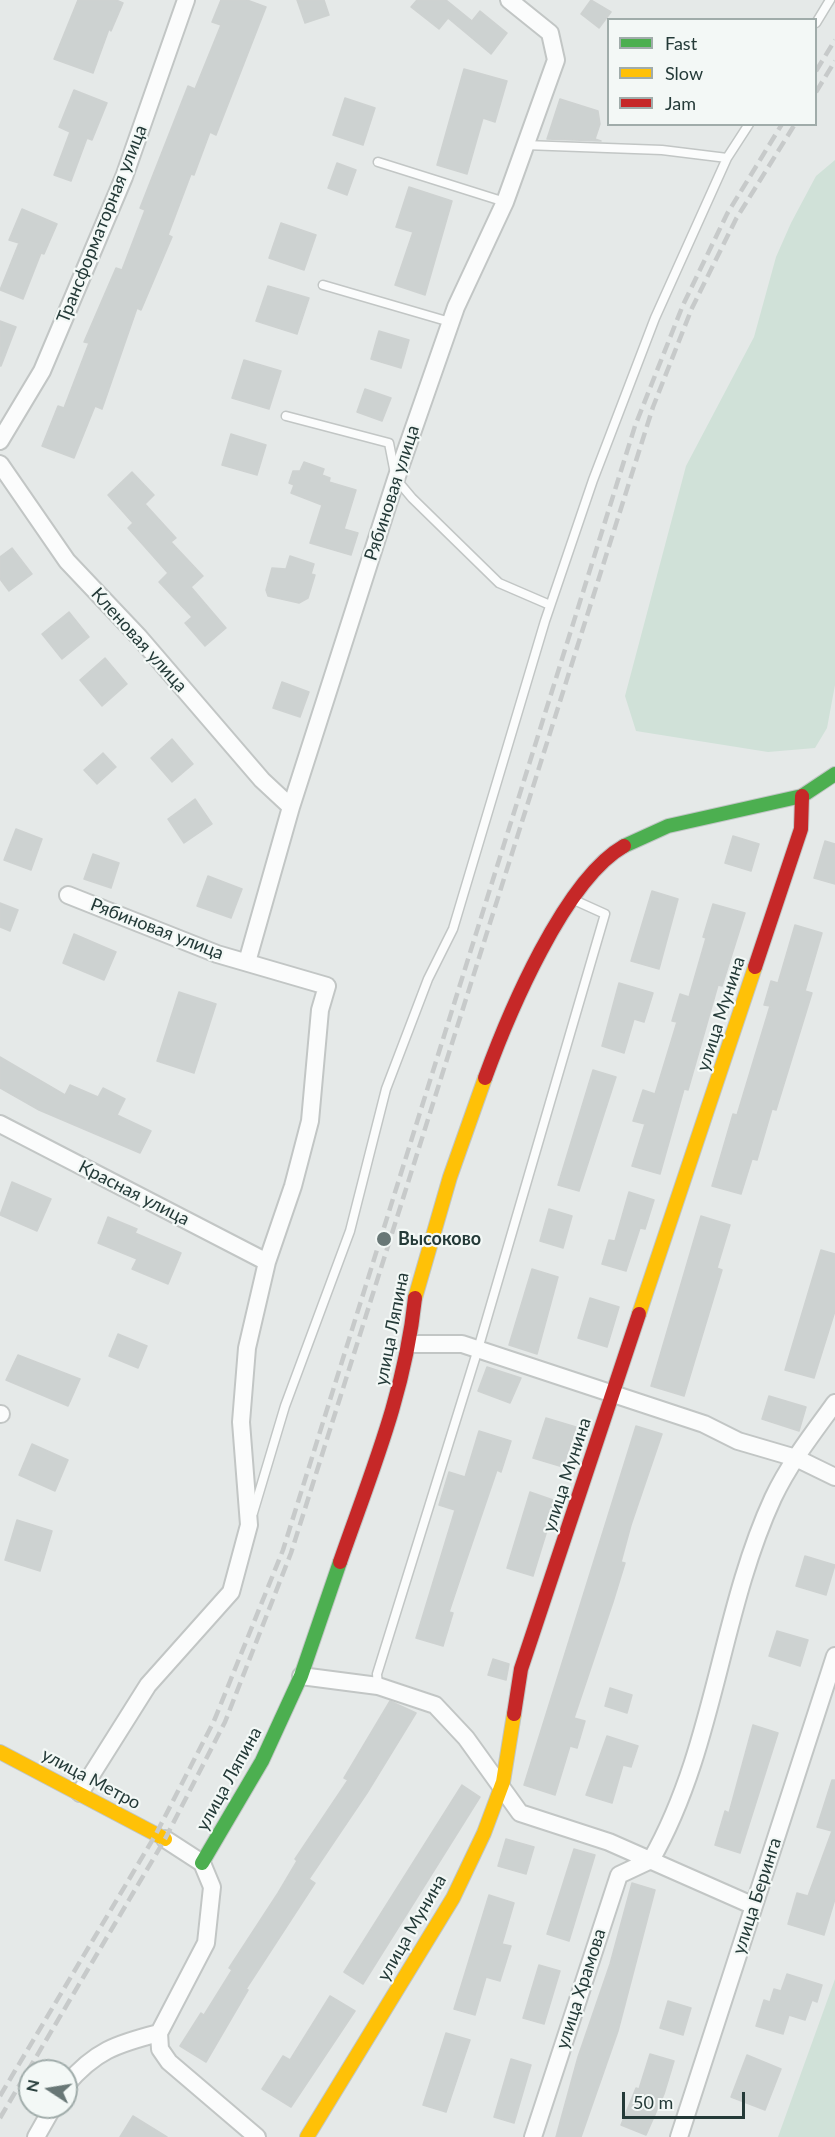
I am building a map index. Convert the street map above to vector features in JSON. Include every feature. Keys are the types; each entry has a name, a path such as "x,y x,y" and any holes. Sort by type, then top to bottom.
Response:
{"street":[{"name":"Трансформаторная улица","path":"0,441 42,371 124,177 186,0"},
{"name":"Рябиновая улица","path":"247,962 291,807 396,478 450,322 505,202 556,60 549,33 509,0"},
{"name":"Кленовая улица","path":"0,464 67,561 139,637 262,780 291,807"},
{"path":"802,796 835,774"},
{"name":"улица Ляпина","path":"202,1863 262,1761 301,1676 399,1393 410,1344 416,1288 450,1177 506,1020 545,944 592,870 621,847 668,826 802,796"},
{"name":"улица Мунина","path":"307,2137 453,1898 500,1788 522,1669 801,830 802,796"},
{"name":"Рябиновая улица","path":"68,895 217,954 327,986 320,1010 310,1121 294,1186 267,1262"},
{"name":"Красная улица","path":"0,1124 267,1262"},
{"path":"80,1792 148,1685 231,1592 249,1525 241,1422 247,1347 267,1262"},
{"path":"410,1344 462,1344 478,1349 704,1424 738,1441 796,1458 835,1477"},
{"path":"651,1860 672,1822 703,1731 748,1570 773,1498 796,1458 835,1403"},
{"name":"улица Беринга","path":"680,2137 835,1656"},
{"path":"301,1676 378,1686 435,1705 466,1738 520,1813 609,1842 754,1906"},
{"name":"улица Метро","path":"0,1752 80,1792 165,1839"},
{"path":"165,1839 202,1863 212,1887 206,1943 159,2033 160,2049 169,2062 257,2137"},
{"name":"улица Храмова","path":"533,2137 619,1875 651,1860"},
{"path":"78,2071 84,2064 105,2050 159,2033"},
{"path":"36,2137 46,2119"}],"lane":[{"path":"817,21 830,0"},
{"path":"249,1525 285,1406 350,1231 386,1089 428,979 453,929 550,605 593,480 655,318 727,158 748,126"},
{"path":"525,145 662,150 727,158"},
{"path":"378,162 505,202"},
{"path":"323,285 450,322"},
{"path":"286,416 389,443 396,478 412,498 499,583 550,605"},
{"path":"378,1686 376,1674 478,1349 605,914 573,900"}],"shaded area":[{"path":"835,160 835,685 827,728 815,748 768,752 636,731 625,696 686,466 754,337 776,257 791,223 816,176"},
{"path":"835,1979 835,2137 778,2137"}],"building":[{"path":"78,0 116,0 123,3 111,31 109,29 93,73 54,59"},
{"path":"221,0 247,0 266,7 216,135 210,132 194,175 191,174 168,235 172,237 141,310 137,308 102,409 95,406 74,458 42,446 58,406 64,408 89,343 84,342 116,268 122,270 145,210 140,208 188,86 195,89 221,25 212,22"},
{"path":"297,0 324,0 329,15 305,23"},
{"path":"417,0 446,0 472,21 480,11 507,33 491,54 448,18 439,29 411,7"},
{"path":"591,0 611,12 599,28 581,14"},
{"path":"464,69 507,81 495,122 483,118 467,174 437,165"},
{"path":"74,90 107,103 92,140 87,138 71,181 54,175 70,132 59,127"},
{"path":"345,98 375,108 363,145 333,135"},
{"path":"560,99 598,111 600,124 595,139 601,141 547,139"},
{"path":"337,163 356,170 347,195 328,188"},
{"path":"409,187 452,201 425,295 395,285 413,232 396,227"},
{"path":"22,209 57,224 44,254 41,253 23,299 0,290 19,243 9,240"},
{"path":"281,223 316,235 304,270 269,258"},
{"path":"268,286 309,298 297,334 256,321"},
{"path":"0,321 16,327 1,366 0,366"},
{"path":"379,331 409,340 401,368 371,359"},
{"path":"244,360 281,371 269,409 232,398"},
{"path":"365,389 391,398 382,421 357,412"},
{"path":"231,434 266,445 257,475 222,465"},
{"path":"304,462 324,469 322,475 330,478 329,482 356,490 344,529 358,533 351,555 310,543 322,505 291,493 294,485 289,483 293,471 300,471"},
{"path":"132,472 154,495 145,504 176,538 171,542 203,576 191,587 226,628 205,646 185,623 192,617 159,582 168,573 128,528 133,523 108,495"},
{"path":"12,548 32,574 9,591 0,579 0,557"},
{"path":"290,556 314,564 311,574 315,575 308,598 299,603 268,596 266,590 272,568 286,569"},
{"path":"69,612 89,637 62,659 42,634"},
{"path":"105,658 127,684 102,706 80,680"},
{"path":"282,682 309,692 300,717 273,708"},
{"path":"172,739 193,764 172,782 151,758"},
{"path":"103,753 116,767 97,784 84,770"},
{"path":"195,799 212,824 184,843 168,819"},
{"path":"16,829 42,839 31,870 4,860"},
{"path":"733,836 759,844 751,871 725,863"},
{"path":"825,841 835,844 835,884 814,878"},
{"path":"93,854 119,863 111,888 84,879"},
{"path":"208,876 242,889 231,918 197,906"},
{"path":"652,891 678,899 659,969 631,961"},
{"path":"0,903 18,910 10,931 0,927"},
{"path":"713,904 745,913 722,986 718,985 688,1090 684,1089 660,1174 632,1166 645,1124 633,1121 643,1090 655,1094 677,1022 672,1021 680,994 689,997"},
{"path":"795,925 822,933 805,991 812,993 776,1110 772,1109 757,1160 752,1159 741,1194 712,1186 733,1114 737,1115 770,1006 764,1005 771,981 778,983"},
{"path":"74,934 116,952 104,980 63,963"},
{"path":"619,983 653,993 644,1022 634,1019 624,1053 602,1046"},
{"path":"179,992 216,1004 194,1073 157,1061"},
{"path":"0,1057 65,1095 70,1085 98,1097 103,1088 125,1099 117,1115 151,1131 140,1153 39,1110 0,1088"},
{"path":"593,1070 616,1077 579,1191 558,1185"},
{"path":"12,1182 51,1199 37,1231 0,1215"},
{"path":"629,1192 654,1200 645,1229 640,1228 626,1271 602,1264 609,1240 615,1241"},
{"path":"549,1209 572,1216 563,1248 540,1241"},
{"path":"701,1216 730,1225 717,1268 722,1270 684,1396 651,1386"},
{"path":"108,1217 137,1229 135,1233 181,1253 168,1284 132,1269 137,1259 98,1243"},
{"path":"821,1250 835,1254 835,1311 814,1378 785,1370"},
{"path":"532,1269 558,1277 537,1354 509,1345"},
{"path":"590,1298 619,1307 607,1347 578,1338"},
{"path":"118,1334 147,1346 138,1368 109,1356"},
{"path":"18,1355 80,1379 68,1406 6,1380"},
{"path":"487,1367 521,1378 510,1403 478,1391"},
{"path":"769,1396 806,1407 799,1431 762,1419"},
{"path":"546,1418 576,1427 563,1467 533,1458"},
{"path":"636,1426 662,1434 631,1525 621,1562 625,1563 613,1602 574,1718 585,1721 577,1748 570,1746 555,1795 524,1785"},
{"path":"479,1431 511,1441 501,1472 497,1470 449,1612 453,1613 443,1646 416,1638 455,1510 439,1505 449,1472 465,1477"},
{"path":"32,1444 68,1460 55,1491 19,1475"},
{"path":"530,1492 556,1501 533,1576 507,1568"},
{"path":"17,1520 52,1531 40,1571 5,1560"},
{"path":"805,1556 835,1565 826,1595 796,1586"},
{"path":"777,1631 808,1640 800,1666 769,1656"},
{"path":"493,1659 509,1664 506,1680 488,1675"},
{"path":"610,1688 632,1695 627,1713 605,1706"},
{"path":"390,1701 416,1713 367,1793 309,1879 315,1883 246,1989 248,1990 206,2062 180,2046 201,2013 204,2015 232,1970 229,1968 297,1861 295,1859 348,1780 344,1778"},
{"path":"753,1725 778,1733 740,1853 715,1845 725,1811 729,1813"},
{"path":"607,1736 638,1746 631,1767 623,1765 612,1803 586,1795"},
{"path":"832,1780 835,1780 835,1899 824,1935 788,1924 797,1893 808,1896 832,1831 817,1827"},
{"path":"462,1785 480,1797 363,1984 344,1972"},
{"path":"506,1839 534,1847 526,1874 498,1866"},
{"path":"574,1849 595,1855 569,1941 547,1934"},
{"path":"632,1883 655,1890 618,2031 581,2137 556,2137 578,2057 610,1964"},
{"path":"489,1895 514,1903 502,1944 511,1946 500,1981 486,1977 475,2015 454,2009"},
{"path":"539,1965 560,1971 544,2024 523,2018"},
{"path":"787,1974 822,1985 817,2002 812,2000 805,2020 789,2015 783,2034 756,2026 764,2000 770,2002 774,1989 781,1991"},
{"path":"330,1996 355,2011 291,2107 262,2089 283,2056 290,2060"},
{"path":"668,2001 691,2008 683,2035 660,2028"},
{"path":"446,2033 470,2040 446,2112 423,2105"},
{"path":"650,2054 674,2061 664,2094 646,2135 621,2125 636,2088 639,2089"},
{"path":"747,2055 781,2069 765,2110 731,2097"},
{"path":"511,2059 531,2065 514,2123 494,2117"},
{"path":"133,2116 167,2137 120,2137"}],"railway":[{"path":"817,69 835,40"},
{"path":"817,90 835,61"},
{"path":"0,2096 156,1834 214,1721 283,1550 635,426 683,305 727,214 781,126"},
{"path":"0,2118 165,1839 225,1722 291,1553 653,407 692,308 736,219 794,126"}],"traffic: fast":[{"path":"624,846 668,826 802,796 835,774"},
{"path":"202,1863 262,1761 301,1676 340,1562"}],"traffic: slow":[{"path":"639,1314 755,967"},
{"path":"415,1298 450,1177 485,1078"},
{"path":"307,2137 453,1898 484,1833 503,1782 514,1714"},
{"path":"0,1752 165,1839"}],"traffic: jam":[{"path":"755,967 801,829 802,796"},
{"path":"485,1078 523,986 560,918 580,888 602,863 624,846"},
{"path":"340,1562 395,1400 410,1333 415,1298"},
{"path":"514,1714 521,1669 639,1314"}],"place":[{"name":"Высоково","path":"384,1239"}]}
